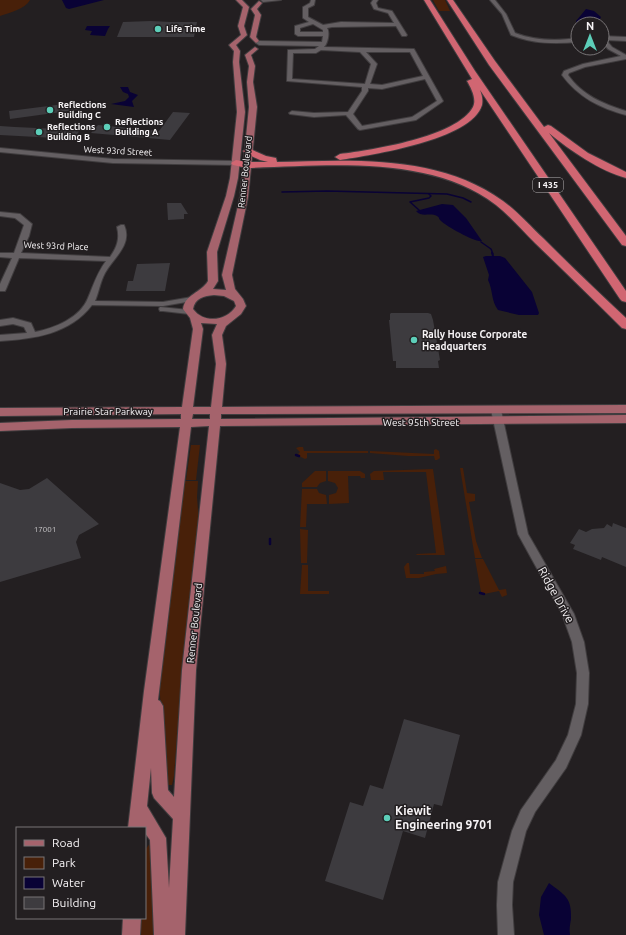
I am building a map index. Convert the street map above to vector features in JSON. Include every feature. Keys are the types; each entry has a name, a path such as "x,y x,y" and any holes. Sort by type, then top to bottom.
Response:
{"highway":[{"name":"I 435","path":"427,0 471,71 626,299"},
{"name":"I 435","path":"450,0 466,26 626,244"},
{"path":"246,177 260,168 280,162 377,151 413,143 450,128 464,121 477,108 478,102 476,88 467,73 471,71"},
{"path":"527,109 535,113 542,123 563,141 590,158 626,175"},
{"path":"248,151 263,158 280,162"},
{"path":"236,163 280,162 396,166 442,174 471,185 491,196 510,212 626,325"}],"main road":[{"path":"240,1 262,1"},
{"name":"Renner Boulevard","path":"203,293 209,288 213,281 212,252 230,196 236,163 241,112 236,62 237,51 235,45 244,35 241,26 246,6 240,1"},
{"name":"Renner Boulevard","path":"235,296 227,282 227,270 234,246 246,177 252,107 250,82 252,70 248,55 257,45 253,37 258,15 254,9 262,1"},
{"path":"235,45 247,40 257,45"},
{"path":"235,45 245,50 257,45"},
{"path":"136,827 153,673 198,329 188,306 192,299 203,293 220,292 235,296 240,302 240,309 229,318 210,321 192,315"},
{"name":"Renner Boulevard","path":"176,935 189,670 222,359 217,332 223,323 229,318"},
{"name":"West 95th Street","path":"498,416 626,409"},
{"name":"Prairie Star Parkway","path":"0,412 216,417"},
{"name":"West 95th Street","path":"216,417 498,416 626,420"},
{"name":"Prairie Star Parkway","path":"0,427 187,417"},
{"path":"153,673 160,793 181,816"},
{"path":"138,807 158,838 163,935"},
{"path":"131,935 132,919"}],"street":[{"path":"262,1 279,0"},
{"path":"313,0 312,4 305,7 306,18 326,29 326,34 322,46 316,50 290,51 289,80 382,87 427,77"},
{"path":"376,0 372,3 376,9 390,12 404,35"},
{"path":"492,0 509,22 511,32 518,37 540,41 570,40"},
{"path":"313,22 297,27 298,34 326,34"},
{"path":"322,27 337,23 397,24"},
{"path":"610,38 626,39"},
{"path":"257,45 284,47 308,44 362,50 412,50 440,101 414,119 360,128 350,114 346,113 314,115 292,113"},
{"path":"610,48 625,57"},
{"path":"350,114 364,91 374,64 362,50"},
{"path":"625,57 607,62 572,68 566,72 566,75 574,87 586,96 606,107 626,114"},
{"name":"West 93rd Street","path":"0,150 113,161 236,163"},
{"path":"0,214 17,216 28,224 25,236 2,289"},
{"path":"0,338 32,335 45,332 74,319 89,305 98,279 122,244 124,238 121,227"},
{"name":"West 93rd Place","path":"0,255 111,259"},
{"path":"89,305 167,303 192,299"},
{"path":"89,305 168,309 192,315"},
{"path":"0,323 13,321 28,325 32,335"},
{"name":"Ridge Drive","path":"498,416 523,534 531,552 570,619 578,641 583,668 584,689 582,707 574,737 561,763 522,822 506,875 504,907 506,935"}],"green space":[{"path":"0,0 30,0 21,8 0,16"},
{"path":"433,0 445,0 450,11 439,11"},
{"path":"191,445 200,445 196,480 186,480"},
{"path":"303,447 304,451 368,451 368,453 307,453 307,458 305,459 297,455 300,452 296,448"},
{"path":"436,449 439,451 440,458 437,460 435,460 434,456 408,456 370,453 370,451 434,454 434,450"},
{"path":"460,468 463,468 467,493 475,494 475,501 469,502 476,541 482,558 475,558"},
{"path":"433,469 445,555 417,555 416,554 436,553 426,472 383,472 384,480 371,480 370,474 374,471"},
{"path":"315,471 326,471 326,481 320,483 317,487 302,487 302,483"},
{"path":"328,471 360,471 365,474 365,478 361,478 360,476 348,476 349,503 329,504 329,495 336,493 338,488 335,483 328,481"},
{"path":"183,481 198,481 197,497 199,523 182,672 174,776 172,785 165,785 159,677"},
{"path":"302,489 317,489 319,493 326,495 327,504 307,504 306,527 300,527"},
{"path":"300,529 308,530 307,563 301,563"},
{"path":"475,559 483,559 499,590 506,589 507,595 502,597 499,591 484,594 481,592"},
{"path":"407,563 409,563 410,574 424,574 424,572 435,571 434,569 446,566 447,573 419,578 406,578 404,567"},
{"path":"302,565 308,565 308,591 329,591 329,594 300,594"},
{"path":"151,842 156,935 137,935 138,919 146,919 146,849"}],"water":[{"path":"62,0 104,0 69,9 66,8"},
{"path":"586,9 594,11 600,16 580,16"},
{"path":"87,26 110,26 105,36 90,35 92,31 85,30"},
{"path":"120,87 128,87 130,92 138,95 132,101 134,107 111,104 125,101 129,97 128,94 123,92"},
{"path":"442,204 453,205 466,218 482,241 468,237 455,230 441,221 437,216 423,215 416,211"},
{"path":"500,256 505,258 532,292 539,313 538,315 519,315 498,310 494,303 488,280 489,275 483,257"},
{"path":"549,883 563,894 569,902 571,912 570,935 544,935 539,915 541,897"}],"building":[{"name":"Life Time","path":"123,22 197,22 194,37 117,37"},
{"name":"Reflections Building C","path":"88,101 91,108 10,119 9,111"},
{"name":"Reflections Building A","path":"173,112 190,113 170,140 91,133 98,125 159,131"},
{"name":"Reflections Building B","path":"0,126 80,130 74,139 0,135"},
{"path":"167,203 181,203 188,214 184,214 184,219 168,220"},
{"path":"170,263 165,291 126,291 128,281 133,281 137,264"},
{"name":"Rally House Corporate Headquarters","path":"391,313 431,314 440,360 438,361 439,368 396,368 396,361 393,361 389,320"},
{"path":"47,478 99,524 79,535 76,542 81,558 0,582 0,483 20,490 29,489"},
{"path":"613,523 626,528 626,567 602,557 601,560 573,549 575,545 570,543 579,529 586,532 592,529 604,528 607,524 612,527"},
{"name":"Kiewit Engineering 9701","path":"404,719 460,735 442,806 434,804 425,838 403,831 383,900 325,881 350,802 363,806 370,785 383,789"}],"waterway":[{"path":"282,192 327,191 447,194 463,198 471,202"},
{"path":"419,210 410,202 429,198 431,196 429,194"},
{"path":"481,242 491,249 493,254"},
{"path":"270,539 270,544"},
{"path":"480,593 484,594"}],"place":[{"name":"Life Time","path":"158,29"},
{"name":"Reflections Building C","path":"50,110"},
{"name":"Reflections Building A","path":"107,127"},
{"name":"Reflections Building B","path":"39,132"},
{"name":"Rally House Corporate Headquarters","path":"414,340"},
{"name":"Kiewit Engineering 9701","path":"387,818"}]}
